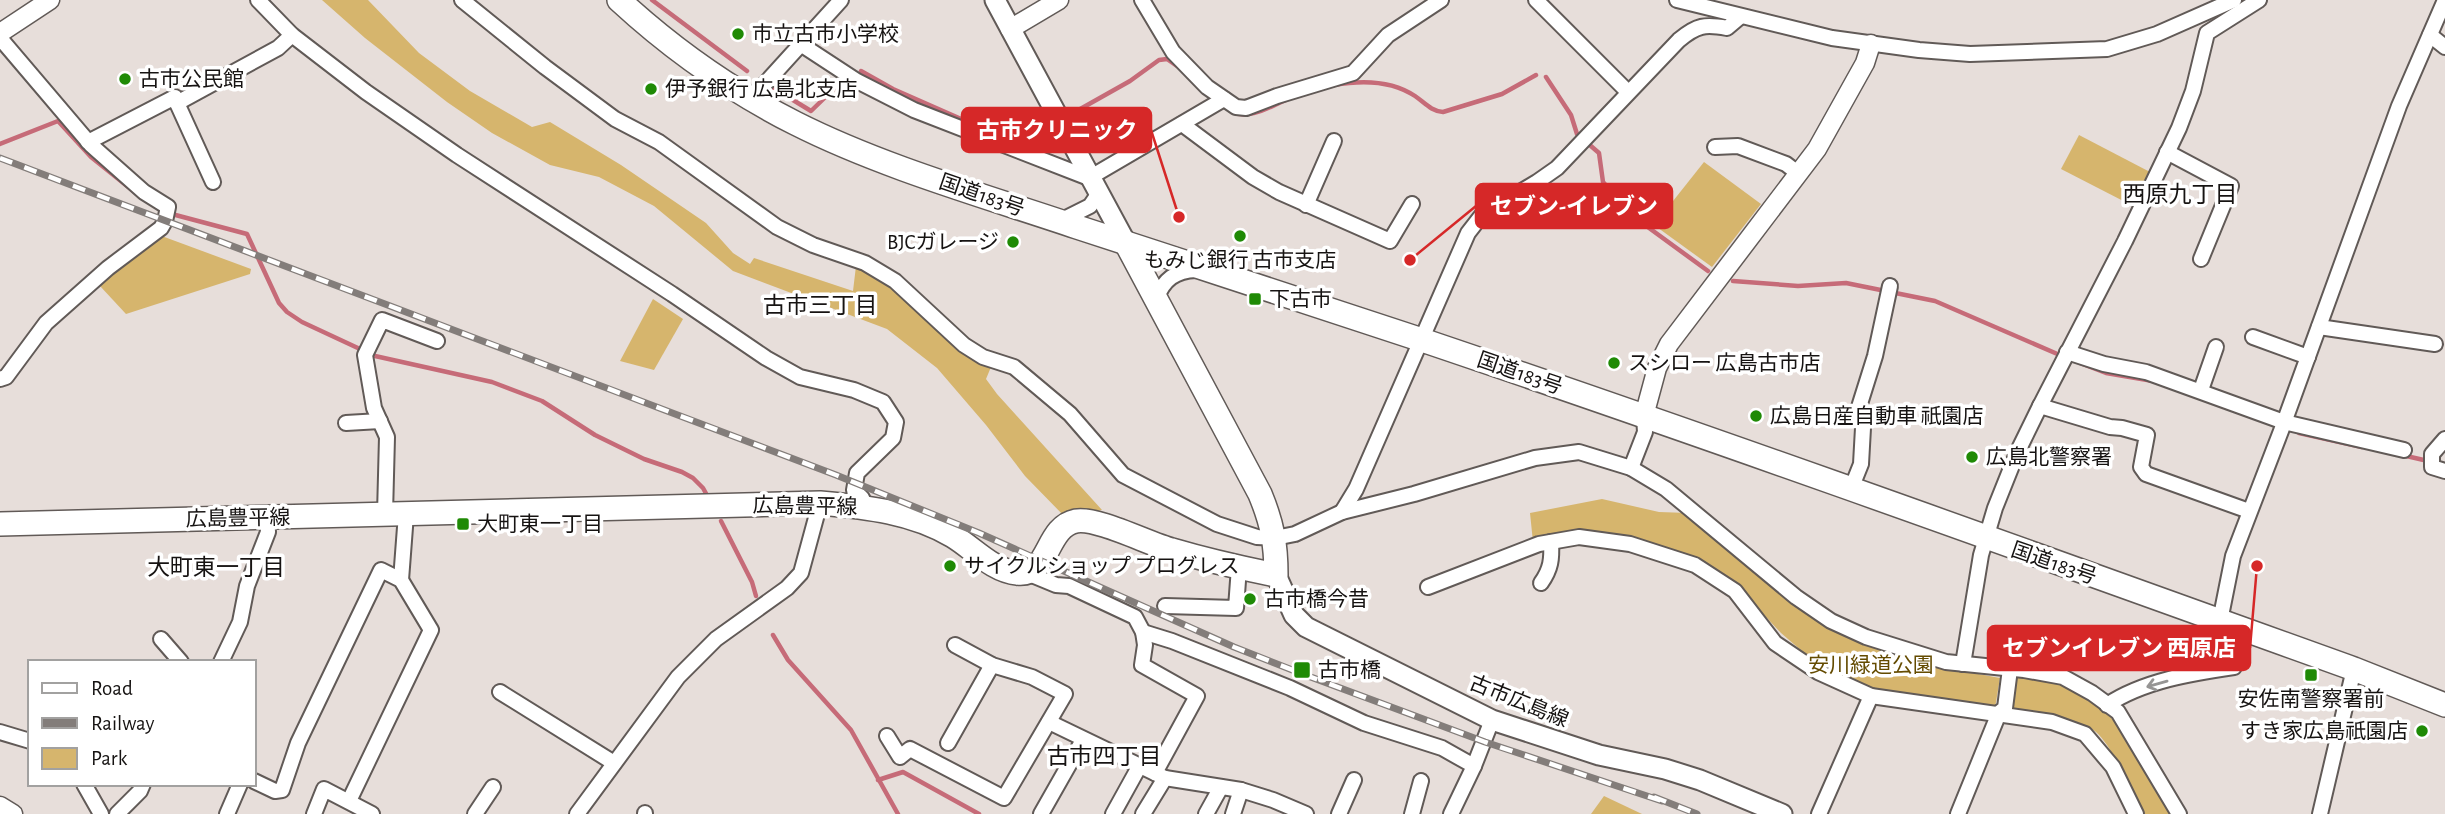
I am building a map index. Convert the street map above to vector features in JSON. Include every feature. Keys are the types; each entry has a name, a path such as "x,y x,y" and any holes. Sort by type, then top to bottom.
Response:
{"main road":[{"name":"国道183号","path":"619,0 649,27 752,98 794,123 851,148 1060,221 1644,415 2354,669 2445,705"},
{"path":"995,0 1260,494 1275,538 1276,575 1171,550 1091,521 1076,521 1061,528 1053,537 1037,568 1027,573"},
{"name":"広島豊平線","path":"0,524 820,503 866,507 932,525 954,536 999,567 1015,573 1027,573"},
{"name":"古市広島線","path":"1276,575 1294,615 1306,627 1493,719 1599,755 1665,769 1700,780 1782,814"}],"street":[{"path":"0,379 6,377 46,323 108,268 160,228 165,221 168,207 119,172 89,142 0,36 50,0"},
{"path":"258,0 292,35 366,92 766,358 800,377 854,390 883,402 896,422 893,438 857,472 854,489 866,507"},
{"path":"463,0 545,67 615,119 659,142 776,227 813,245 865,263 895,281 964,345 983,357 1014,367 1070,414 1123,475 1217,524 1257,537 1275,538 1295,534 1342,512 1535,458 1580,452 1631,468 1666,489 1796,597 1832,621 1866,637 1945,662 2063,677 2092,693 2118,712 2179,814"},
{"path":"752,98 841,0"},
{"path":"1010,29 1059,0"},
{"path":"1142,0 1173,52 1219,101 1246,108 1353,73 1388,35 1441,0"},
{"path":"1536,0 1628,92"},
{"path":"1677,0 1740,17 1871,44 1970,54 2107,49 2157,34 2234,0"},
{"path":"1964,664 1985,539 2017,453 2179,128 2193,91 2207,33 2259,0"},
{"path":"2220,621 2233,555 2283,426 2399,106 2445,0"},
{"path":"1342,512 1356,489 1468,233 1482,215 1556,168 1692,29 1709,25 1727,28 1740,17"},
{"path":"177,103 278,48 292,35"},
{"path":"2430,35 2445,47"},
{"path":"1631,468 1645,432 1644,415 1657,368 1669,344 1817,149 1865,63 1871,44"},
{"path":"802,45 857,81 914,110 1094,186"},
{"path":"89,142 175,97 213,182"},
{"path":"1060,221 1090,206 1094,186 1219,101"},
{"path":"1182,124 1253,177 1306,205 1390,240 1412,204"},
{"path":"1306,205 1334,141"},
{"path":"1715,146 1738,146 1786,164 1799,174"},
{"path":"2167,152 2231,186 2201,259"},
{"path":"1156,299 1167,279 1181,271 1212,270"},
{"path":"1851,489 1861,464 1863,428 1859,407 1875,356 1889,291"},
{"path":"349,802 431,630 401,580 387,437 374,408 366,352 382,320 437,341"},
{"path":"2319,327 2435,344"},
{"path":"2253,337 2308,357"},
{"path":"2201,390 2216,347"},
{"path":"2064,357 2146,372 2201,390 2283,426 2403,450"},
{"path":"2040,406 2147,435 2141,467 2146,474 2249,512"},
{"path":"346,423 380,421"},
{"path":"2436,464 2445,439"},
{"path":"578,814 687,667 716,639 787,588 802,573 820,503"},
{"path":"221,660 240,622 247,586 268,532 267,517"},
{"path":"1428,587 1539,544 1579,537 1630,544 1695,565 1735,592 1775,643 1818,672 1871,696 2052,722 2085,734 2113,767 2136,814"},
{"path":"1541,583 1549,571 1552,559 1551,542"},
{"path":"1165,606 1236,608 1240,567"},
{"path":"256,782 275,791 282,790 298,743 381,570 401,580"},
{"path":"1027,573 1056,585 1069,586 1135,617 1143,632 1145,645 1142,665 1197,696 1143,814"},
{"path":"2107,705 2124,694 2196,673 2234,667 2246,631"},
{"path":"1143,632 1290,688 1364,723 1443,748 1474,766"},
{"path":"161,639 179,660"},
{"path":"887,736 900,757 910,749 1004,798 1065,694 1032,677 992,665 955,645"},
{"path":"948,743 992,665"},
{"path":"1958,814 1999,713 2005,708 2010,669"},
{"path":"2320,814 2354,669"},
{"path":"500,692 614,763"},
{"path":"1819,814 1871,696"},
{"path":"1451,814 1493,719"},
{"path":"1049,722 1160,775 1241,790 1306,814"},
{"path":"0,732 28,740"},
{"path":"1041,814 1083,740"},
{"path":"1113,814 1139,767"},
{"path":"1339,814 1354,780"},
{"path":"1412,814 1421,781"},
{"path":"85,786 101,814"},
{"path":"117,814 142,786"},
{"path":"227,814 239,786"},
{"path":"475,814 493,787"},
{"path":"1206,814 1221,787"},
{"path":"314,814 324,789 372,814"},
{"path":"1233,814 1241,790"},
{"path":"0,806 13,814"}],"green space":[{"path":"322,0 368,0 419,53 470,91 532,127 550,122 621,165 706,223 733,253 750,264 754,258 853,291 856,266 889,287 944,336 991,367 986,379 997,394 1102,510 1066,518 1025,476 937,368 887,329 733,271 654,206 599,177 550,165 492,133 447,102 365,38"},
{"path":"2079,135 2150,172 2133,206 2061,169"},
{"path":"1704,162 1761,204 1712,267 1654,225"},
{"path":"159,235 251,269 250,274 126,314 100,286"},
{"path":"653,299 683,319 654,370 620,361"},
{"name":"安川緑道公園","path":"1602,499 1659,512 1688,513 1745,565 1829,627 1930,665 2000,678 1995,708 1869,688 1818,665 1781,633 1735,584 1693,558 1651,542 1581,533 1533,542 1530,513"},
{"path":"2015,675 2063,682 2082,691 2098,704 2127,738 2171,814 2142,814 2116,759 2103,739 2089,727 2068,720 2010,710"},
{"path":"1604,796 1642,814 1591,814"}],"waterway":[{"path":"652,0 747,71"},
{"path":"1066,117 1130,81 1159,60 1167,59 1177,66"},
{"path":"861,71 893,89 968,122 976,124 1004,117 1049,124"},
{"path":"1334,85 1355,82 1386,84 1406,91 1443,112 1502,94 1536,75"},
{"path":"1546,77 1571,115 1577,134 1599,153 1603,182 1634,217 1708,271"},
{"path":"770,86 811,111 843,80"},
{"path":"1232,112 1252,114 1286,100"},
{"path":"0,144 58,121 91,157 137,194"},
{"path":"168,213 247,234 279,303 302,322 375,356 492,382 542,401 595,435 644,459 693,478 709,499"},
{"path":"1733,281 1798,286 1846,283 1935,301 2062,356"},
{"path":"2080,363 2106,373 2153,381"},
{"path":"2299,433 2362,447"},
{"path":"2402,455 2428,461"},
{"path":"721,521 752,582 756,596"},
{"path":"773,635 788,660 851,730 898,814"},
{"path":"878,780 903,772 979,814"}],"railway":[{"path":"0,158 836,475 979,533 1234,647 1300,673 1485,742 1662,801"},
{"path":"1654,797 1697,814"}],"place":[{"name":"市立古市小学校","path":"738,34"},
{"name":"古市公民館","path":"125,79"},
{"name":"伊予銀行 広島北支店","path":"651,89"},
{"name":"古市クリニック","path":"1179,217"},
{"name":"もみじ銀行 古市支店","path":"1240,236"},
{"name":"BJCガレージ","path":"1013,242"},
{"name":"セブン-イレブン","path":"1410,260"},
{"name":"下古市","path":"1255,299"},
{"name":"スシロー 広島古市店","path":"1614,363"},
{"name":"広島日産自動車 祇園店","path":"1756,416"},
{"name":"広島北警察署","path":"1972,457"},
{"name":"大町東一丁目","path":"463,524"},
{"name":"サイクルショップ プログレス","path":"950,566"},
{"name":"セブンイレブン 西原店","path":"2257,566"},
{"name":"古市橋今昔","path":"1250,599"},
{"name":"古市橋","path":"1302,670"},
{"name":"安佐南警察署前","path":"2311,675"},
{"name":"すき家広島祇園店","path":"2422,731"}],"district":[{"name":"西原九丁目","path":"2180,194"},
{"name":"古市三丁目","path":"820,305"},
{"name":"大町東一丁目","path":"216,567"},
{"name":"古市四丁目","path":"1104,756"}]}
